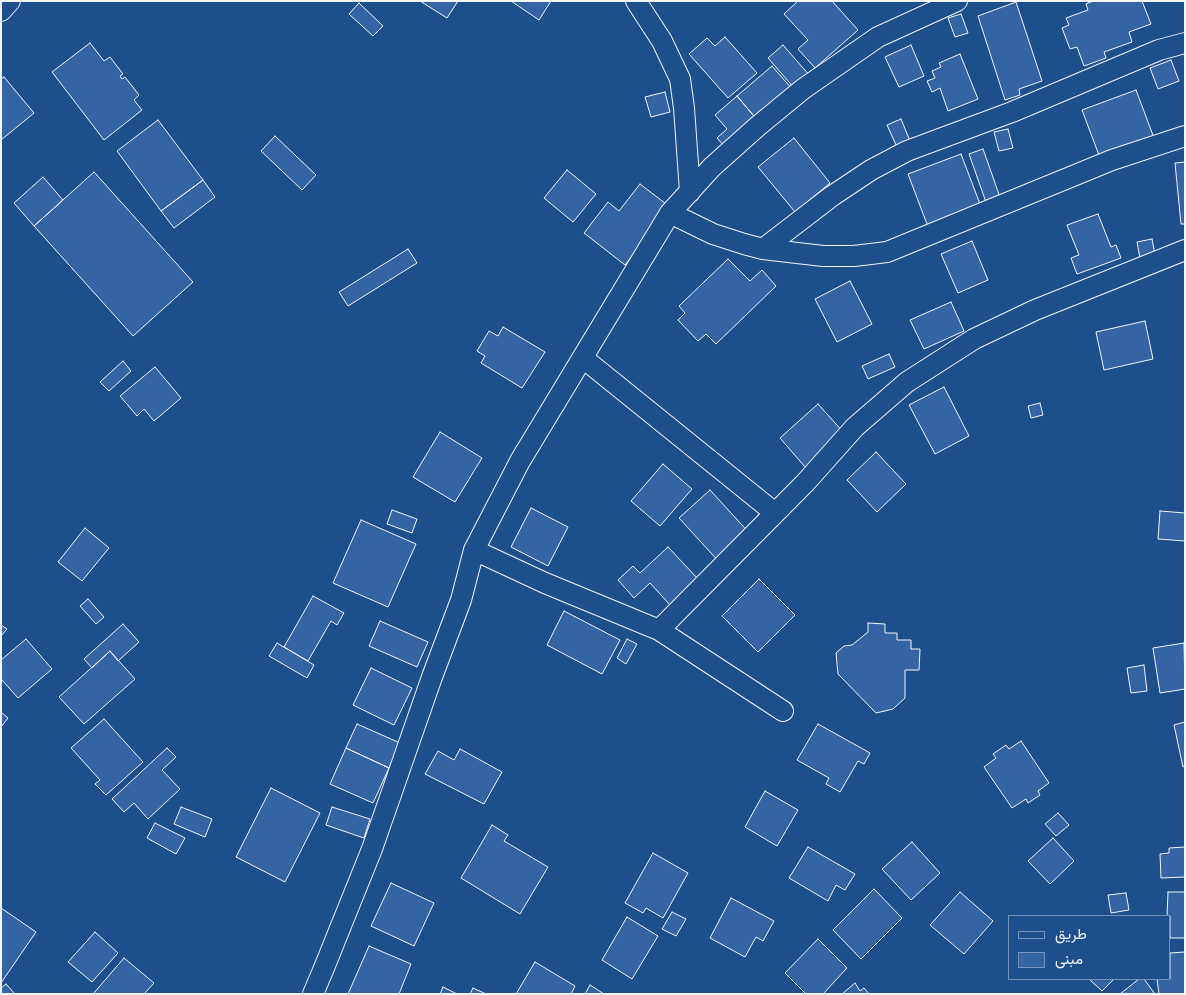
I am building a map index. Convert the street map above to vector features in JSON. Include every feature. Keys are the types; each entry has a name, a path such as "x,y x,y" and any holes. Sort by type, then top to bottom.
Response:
{"street":[{"path":"1,10 10,1"},
{"path":"636,1 662,41 680,79 690,192"},
{"path":"313,994 372,849 461,600 474,550 520,461 670,214 712,167 802,90 878,37 958,1"},
{"path":"763,249 832,196 871,170 907,151 1012,112 1160,50 1185,42"},
{"path":"670,214 713,234 763,249 823,256 854,256 888,252 1112,160 1185,136"},
{"path":"659,630 805,483 855,427 907,382 974,339 1035,310 1185,250"},
{"path":"583,358 775,513"},
{"path":"474,550 545,583 659,630 783,711"}],"building":[{"path":"420,1 458,1 447,18"},
{"path":"511,1 551,1 539,20"},
{"path":"798,1 832,1 858,30 815,68 798,49 808,40 784,14"},
{"path":"1093,1 1142,1 1151,24 1129,32 1132,42 1104,52 1106,58 1084,66 1077,47 1070,49 1062,28 1069,25 1066,18 1088,10 1086,4"},
{"path":"1016,2 1042,81 1019,89 1020,95 1005,100 978,16"},
{"path":"359,3 383,26 373,36 349,14"},
{"path":"961,14 968,33 955,37 948,18"},
{"path":"725,37 757,73 728,98 689,54 707,38 715,46"},
{"path":"90,43 104,61 110,57 123,74 120,76 122,79 125,77 139,95 134,100 142,110 104,140 52,72"},
{"path":"783,45 810,76 795,89 768,58"},
{"path":"911,45 924,76 899,87 885,57"},
{"path":"960,54 978,99 948,111 940,88 932,92 927,81 935,78 932,71 941,67 939,63"},
{"path":"1171,60 1179,81 1158,89 1150,68"},
{"path":"772,66 793,90 758,121 737,96"},
{"path":"4,77 34,113 1,140 1,79"},
{"path":"1136,90 1154,138 1100,158 1082,110"},
{"path":"665,92 670,112 651,117 645,97"},
{"path":"737,96 758,121 726,148 717,138 727,129 715,115"},
{"path":"901,119 910,141 897,147 887,125"},
{"path":"158,120 203,180 161,211 117,151"},
{"path":"1008,129 1013,148 999,151 994,132"},
{"path":"275,136 316,175 302,190 261,151"},
{"path":"794,138 830,183 795,212 758,167"},
{"path":"983,149 1001,200 987,205 969,154"},
{"path":"961,154 983,212 930,232 908,174"},
{"path":"1185,162 1185,224 1181,224 1175,163"},
{"path":"567,170 596,194 573,222 544,198"},
{"path":"94,172 193,282 133,336 34,226"},
{"path":"43,177 63,200 34,226 14,203"},
{"path":"203,180 215,197 174,228 161,211"},
{"path":"640,184 670,207 625,265 584,233 608,202 619,211"},
{"path":"1098,214 1111,247 1116,245 1121,258 1077,274 1071,258 1079,255 1067,225"},
{"path":"1152,239 1155,255 1140,258 1137,242"},
{"path":"972,241 988,280 958,293 941,254"},
{"path":"408,249 417,263 348,306 339,292"},
{"path":"728,259 750,281 762,270 776,286 716,344 706,334 698,341 678,320 685,313 679,306"},
{"path":"850,281 872,324 837,342 815,299"},
{"path":"951,302 964,331 924,349 910,320"},
{"path":"1145,321 1153,359 1104,370 1096,332"},
{"path":"503,327 545,352 522,388 481,363 485,356 477,351 489,331 498,336"},
{"path":"889,354 895,367 868,379 862,366"},
{"path":"123,361 131,371 109,391 100,382"},
{"path":"155,367 181,398 154,421 144,409 137,416 120,396"},
{"path":"944,387 969,436 935,454 909,405"},
{"path":"1040,403 1043,415 1031,418 1028,406"},
{"path":"818,404 844,433 806,468 780,438"},
{"path":"440,432 482,458 455,502 413,477"},
{"path":"876,452 906,484 877,512 847,480"},
{"path":"663,464 692,489 660,526 631,501"},
{"path":"710,490 752,536 721,564 679,518"},
{"path":"531,508 568,527 548,566 511,547"},
{"path":"392,510 417,519 412,533 387,524"},
{"path":"1160,511 1185,513 1185,541 1158,539"},
{"path":"361,520 416,544 388,607 333,583"},
{"path":"85,528 109,548 82,581 58,562"},
{"path":"668,547 699,580 671,606 650,583 634,598 618,580 633,566 640,573"},
{"path":"759,579 795,615 758,652 722,616"},
{"path":"313,596 344,613 337,625 331,621 308,661 284,647"},
{"path":"88,599 104,617 96,624 80,606"},
{"path":"564,611 620,640 602,674 547,645"},
{"path":"380,621 428,642 417,667 369,646"},
{"path":"868,623 885,624 885,633 897,633 897,640 911,640 911,649 920,649 919,670 905,670 905,698 893,709 876,713 838,674 836,653 844,646 852,645 868,632"},
{"path":"123,624 139,642 118,661 110,651 92,668 84,659"},
{"path":"1,625 7,629 1,636"},
{"path":"26,639 52,669 18,698 1,681 1,660"},
{"path":"627,639 637,644 626,664 617,658"},
{"path":"277,643 314,665 307,678 269,656"},
{"path":"1184,643 1185,689 1160,693 1153,648"},
{"path":"110,651 135,679 84,724 59,697"},
{"path":"1144,665 1147,691 1131,693 1127,668"},
{"path":"371,668 412,688 394,725 353,705"},
{"path":"1,712 8,718 1,727"},
{"path":"104,719 143,762 106,795 95,784 100,780 71,748"},
{"path":"1185,722 1185,766 1183,767 1174,725"},
{"path":"357,724 400,743 389,768 346,748"},
{"path":"818,724 870,753 864,764 858,761 840,792 826,784 829,778 797,760"},
{"path":"1021,741 1049,783 1038,791 1040,795 1028,803 1026,799 1012,808 984,767 996,758 993,754 1006,745 1009,749"},
{"path":"167,748 176,757 162,770 180,789 148,819 134,803 124,812 112,799"},
{"path":"346,748 389,768 373,803 330,784"},
{"path":"460,749 502,772 484,804 425,774 438,751 454,760"},
{"path":"271,788 320,813 285,882 236,857"},
{"path":"765,791 798,810 777,846 745,827"},
{"path":"181,807 212,819 205,837 174,824"},
{"path":"332,807 370,819 364,838 326,825"},
{"path":"1058,813 1069,825 1056,836 1045,824"},
{"path":"155,823 185,838 176,854 147,838"},
{"path":"492,825 508,835 504,841 548,867 520,914 461,878"},
{"path":"1053,838 1074,861 1050,884 1028,861"},
{"path":"912,842 940,873 911,900 882,869"},
{"path":"808,847 855,874 845,890 836,885 828,901 789,878"},
{"path":"1185,847 1185,877 1161,878 1160,854 1169,853 1169,848"},
{"path":"653,853 688,873 663,918 646,908 643,913 625,903"},
{"path":"391,883 434,903 414,946 371,926"},
{"path":"874,889 902,918 861,959 833,930"},
{"path":"960,892 993,921 964,954 930,925"},
{"path":"1168,892 1185,892 1185,938 1171,938 1171,915 1167,915"},
{"path":"1126,893 1129,910 1111,913 1108,895"},
{"path":"731,898 774,921 763,941 756,937 745,957 710,938"},
{"path":"1,908 36,932 1,983"},
{"path":"672,912 686,919 676,936 662,929"},
{"path":"627,917 658,936 632,979 602,960"},
{"path":"95,932 118,953 92,982 68,962"},
{"path":"818,939 847,968 823,994 806,994 785,973"},
{"path":"369,946 411,964 399,994 348,994"},
{"path":"1185,952 1185,994 1159,994 1157,980 1171,980 1171,953"},
{"path":"124,958 154,983 144,994 93,994"},
{"path":"535,962 575,986 571,994 516,994"},
{"path":"1090,980 1113,980 1102,991"},
{"path":"1138,980 1145,980 1155,994 1120,994"},
{"path":"855,983 860,991 864,988 869,994 842,994"},
{"path":"6,984 14,993 1,994 1,988"},
{"path":"590,985 604,994 585,994"},
{"path":"443,987 457,994 440,994"},
{"path":"473,988 486,994 470,994"}]}
